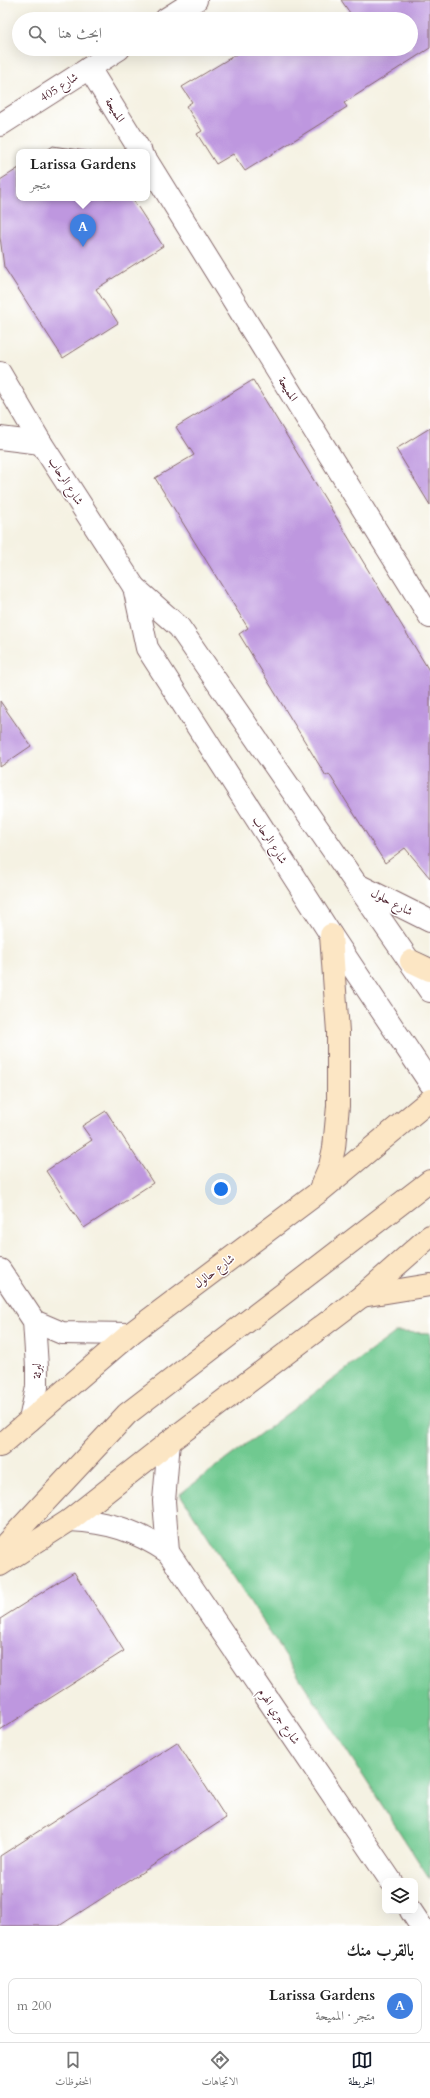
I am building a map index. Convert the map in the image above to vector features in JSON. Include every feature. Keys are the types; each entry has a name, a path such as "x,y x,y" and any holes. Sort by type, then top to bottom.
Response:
{"main road":[{"path":"319,1192 330,1166 334,1148 338,1106 338,1032 331,935"},
{"name":"شارع حالول","path":"0,1446 130,1334 319,1192 430,1100"},
{"path":"0,1550 127,1414 430,1182"},
{"path":"0,1565 70,1520 169,1442 362,1296 430,1236"},
{"path":"362,1296 430,1285"}],"street":[{"path":"177,12 196,0"},
{"name":"شارع 405","path":"0,125 107,56"},
{"name":"المميحة","path":"89,68 139,149"},
{"name":"المميحة","path":"150,166 430,616"},
{"name":"شارع الرحاب","path":"0,374 41,443 134,587 179,627 353,882 420,966 430,991"},
{"path":"0,438 41,443"},
{"name":"شارع الرحاب","path":"134,587 147,648 331,935 430,1083"},
{"name":"شارع حلول","path":"353,882 430,921"},
{"path":"0,1270 34,1321 62,1333 130,1334"},
{"name":"لبرثة","path":"30,1420 37,1374 34,1321"},
{"name":"شارع جري الهرم","path":"168,1552 164,1501 169,1442"},
{"name":"شارع جري الهرم","path":"70,1520 96,1522 122,1527 146,1537 168,1552 388,1878"},
{"path":"413,1914 421,1926"}],"green space":[{"path":"396,1332 430,1333 430,1879 180,1494"}],"building":[{"path":"341,0 430,0 430,48 418,56 418,12 349,12"},
{"path":"233,56 417,56 344,103 347,107 245,171 233,154 216,164 197,134 202,131 186,106 192,102 182,87"},
{"path":"53,146 72,149 48,149"},
{"path":"16,170 16,201 134,201 163,246 96,289 118,323 63,358 4,267 0,237 0,180"},
{"path":"253,380 430,672 430,878 405,848 385,863 329,774 326,776 239,634 248,628 155,478 194,455 176,427"},
{"path":"430,428 430,505 396,449"},
{"path":"0,701 31,746 0,767"},
{"path":"106,1111 153,1183 84,1228 46,1171 92,1140 82,1126"},
{"path":"74,1572 124,1651 0,1730 0,1619"},
{"path":"177,1742 226,1818 59,1926 0,1926 0,1856"}],"place":[{"name":"Larissa Gardens","path":"83,247"}]}
